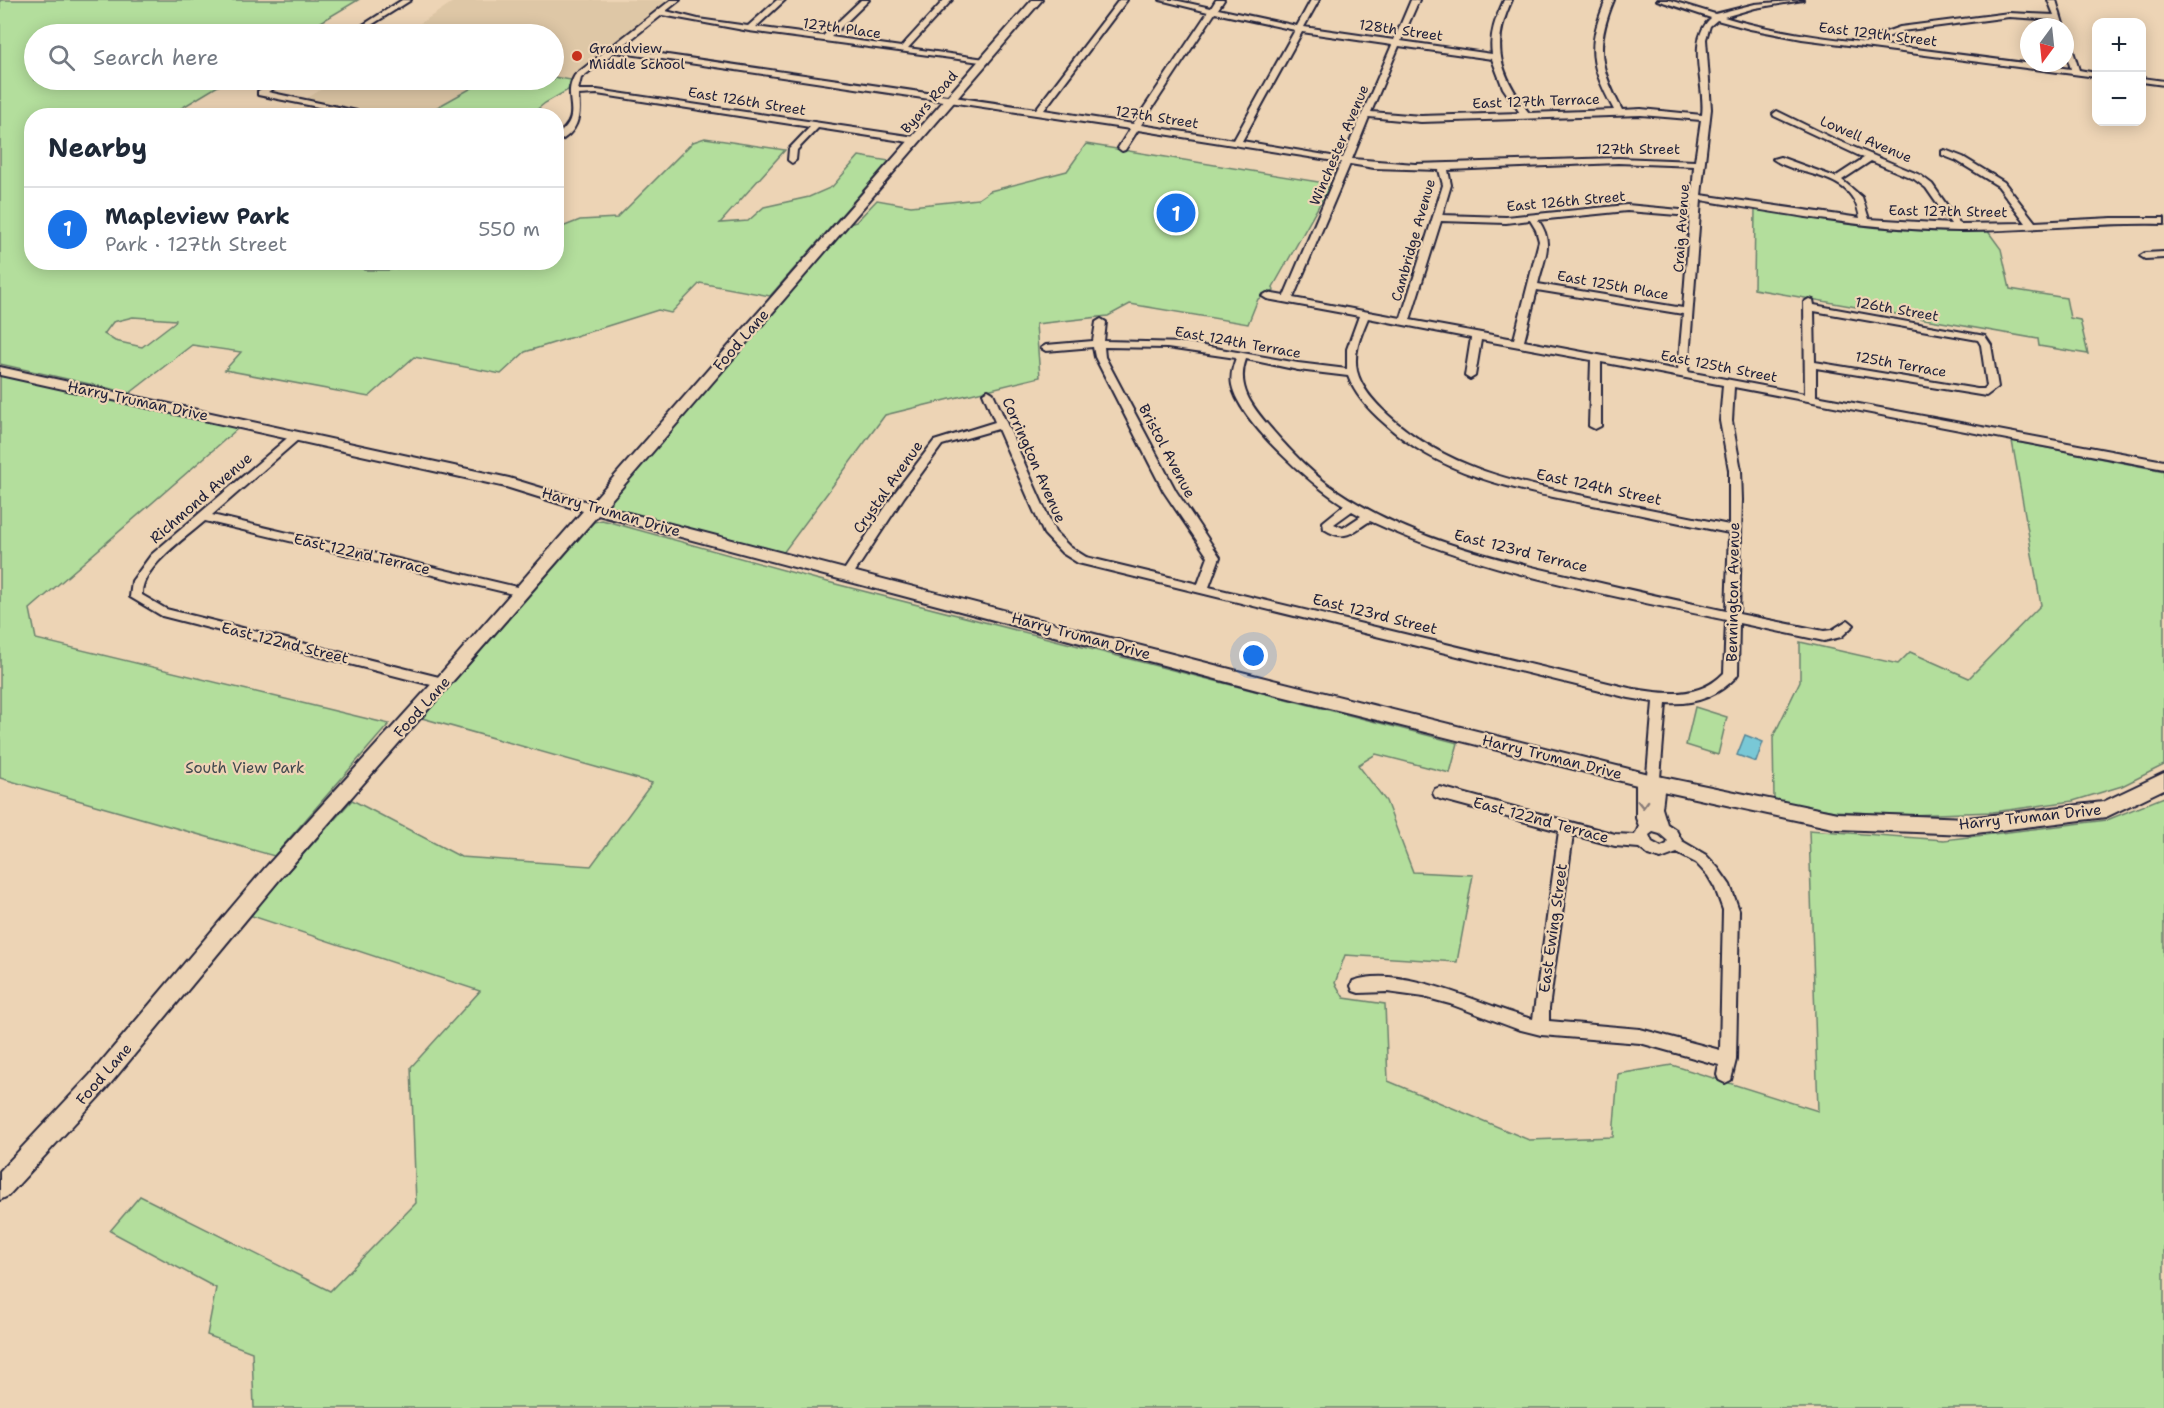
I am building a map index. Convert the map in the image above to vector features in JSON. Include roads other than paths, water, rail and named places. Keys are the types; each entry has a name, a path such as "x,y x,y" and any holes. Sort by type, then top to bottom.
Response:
{"main road":[{"name":"Byars Road","path":"842,224 1037,0"},
{"name":"Food Lane","path":"0,1188 98,1082 272,874 443,683 842,224"},
{"name":"Harry Truman Drive","path":"0,370 509,483 593,509 1261,684 1651,782 1837,821 1968,826 2106,809 2164,780"}],"street":[{"path":"369,24 407,0"},
{"path":"564,133 574,124 576,118 574,84 578,77 676,0"},
{"path":"749,29 781,0"},
{"path":"825,39 865,0"},
{"path":"902,50 948,0"},
{"path":"1039,111 1124,0"},
{"name":"128th Street","path":"1164,0 1299,29 1494,57"},
{"path":"1122,148 1220,0"},
{"path":"1237,143 1315,0"},
{"name":"Winchester Avenue","path":"1287,300 1415,0"},
{"path":"1508,0 1501,12 1494,57 1506,87 1526,115"},
{"path":"1610,0 1599,26 1595,49 1600,79 1619,112"},
{"name":"East 129th Street","path":"1661,0 1785,34 2092,74"},
{"path":"1717,16 1755,6 1799,0"},
{"path":"2052,0 2058,18"},
{"name":"127th Place","path":"660,12 749,29 985,61"},
{"path":"1881,48 1880,41 1883,36 1900,30 2009,15 2028,18"},
{"name":"Craig Avenue","path":"1683,374 1699,164 1706,118 1702,39 1707,25 1717,16"},
{"name":"127th Street","path":"614,49 1039,111 1346,161 1401,167 1641,160 1699,164"},
{"path":"2074,66 2076,72"},
{"path":"2146,81 2164,83"},
{"path":"266,90 261,93 338,108"},
{"name":"East 126th Street","path":"574,93 597,92 915,140"},
{"name":"East 127th Terrace","path":"1367,114 1421,119 1658,112 1706,118"},
{"name":"Lowell Avenue","path":"1777,114 1917,177 1929,186 1958,228"},
{"path":"792,160 793,149 816,125"},
{"path":"1945,153 1960,159 2001,184 2032,225"},
{"path":"1836,180 1871,157"},
{"path":"1778,159 1836,180 1859,199 1865,222"},
{"name":"Cambridge Avenue","path":"1405,321 1447,185 1443,167"},
{"name":"East 127th Street","path":"1697,197 1865,222 1958,228 2164,221"},
{"name":"East 126th Street","path":"1437,218 1488,221 1627,208 1696,214"},
{"path":"1518,343 1544,241 1541,230 1532,217"},
{"path":"2145,256 2164,255"},
{"name":"East 125th Place","path":"1533,286 1688,312"},
{"name":"East 125th Street","path":"1267,297 1405,321 2164,465"},
{"name":"126th Street","path":"1810,364 1809,304 1981,338 1986,345 1993,387 1986,393"},
{"path":"1353,373 1352,345 1365,314"},
{"name":"Bristol Avenue","path":"1101,322 1098,344 1100,357 1170,492 1214,557 1202,589"},
{"path":"1470,376 1477,335"},
{"name":"East 124th Terrace","path":"1046,348 1098,344 1175,345 1308,369 1353,373"},
{"name":"East 123rd Terrace","path":"1242,356 1235,376 1242,398 1272,438 1293,461 1368,517 1413,537 1473,558 1732,618 1824,636 1836,634 1848,625"},
{"path":"1595,426 1596,358"},
{"path":"1810,364 1811,399"},
{"name":"125th Terrace","path":"1810,364 1986,393"},
{"name":"East 124th Street","path":"1353,373 1367,400 1389,424 1420,447 1460,467 1510,484 1734,530"},
{"name":"Bennington Avenue","path":"1660,698 1695,698 1722,686 1731,674 1735,470 1726,421 1729,383"},
{"name":"Corrington Avenue","path":"988,393 1050,534 1066,550 1082,560"},
{"name":"Crystal Avenue","path":"847,575 900,494 938,443 1002,424"},
{"name":"Richmond Avenue","path":"134,591 139,578 154,558 296,436"},
{"path":"1351,506 1329,522 1328,526 1331,530 1344,532 1368,517"},
{"name":"East 122nd Terrace","path":"202,516 521,592"},
{"name":"East 123rd Street","path":"1082,560 1629,693 1660,698"},
{"name":"East 122nd Street","path":"134,591 140,600 162,612 443,683"},
{"path":"1660,698 1651,782 1654,808 1650,832 1651,850 1661,853 1671,851 1676,845"},
{"name":"East 122nd Terrace","path":"1440,793 1615,840 1650,832"},
{"name":"East Ewing Street","path":"1541,1028 1541,1008 1567,828"},
{"path":"1359,986 1387,985 1424,990 1541,1028 1640,1036 1727,1068 1731,910 1722,885 1701,859 1676,845 1674,837 1650,832"}],"water":[{"path":"1745,735 1763,742 1756,762 1737,755"}],"place":[{"name":"Grandview Middle School","path":"577,56"},
{"name":"Mapleview Park","path":"1176,213"}],"park label":[{"name":"South View Park","path":"245,768"}]}
